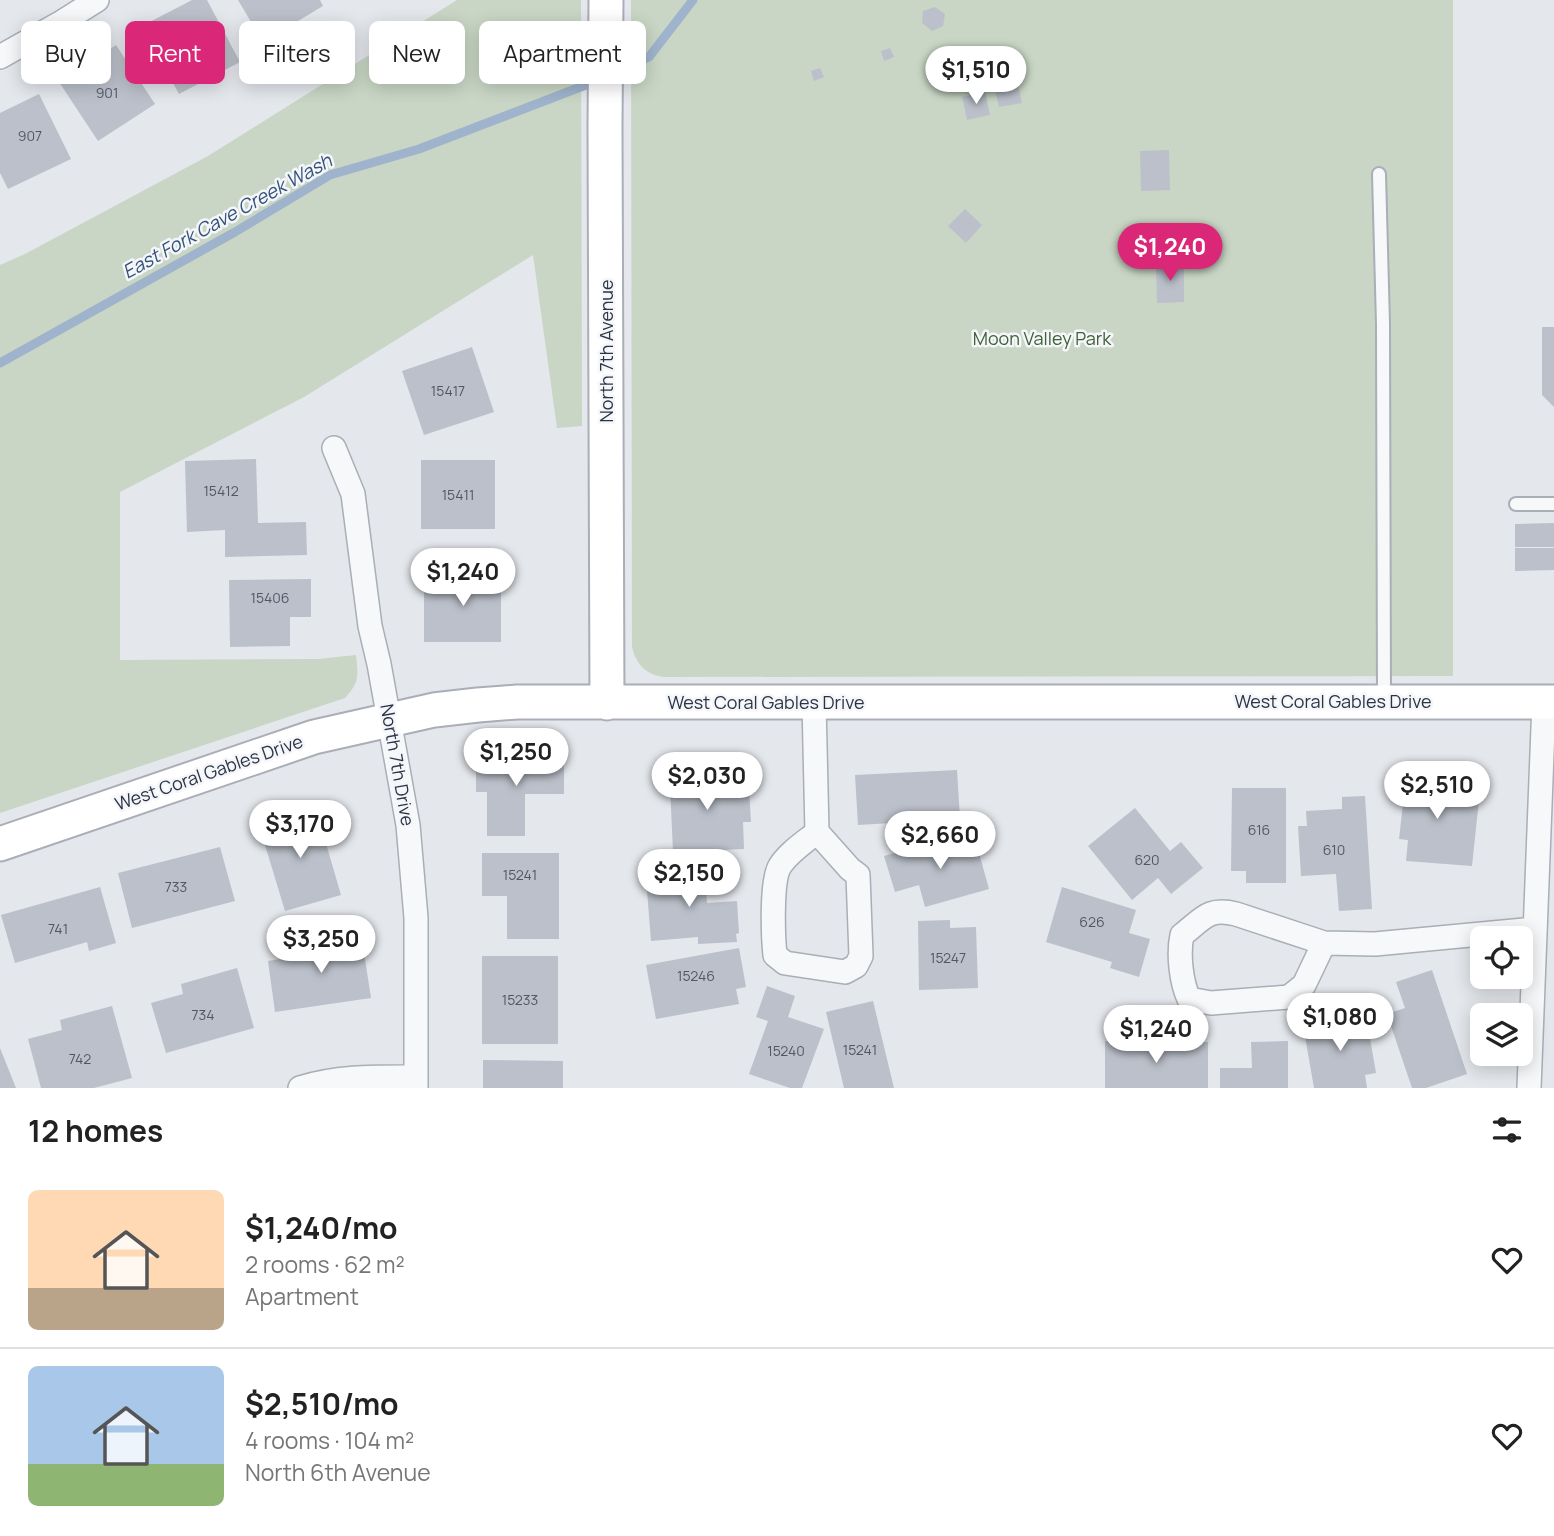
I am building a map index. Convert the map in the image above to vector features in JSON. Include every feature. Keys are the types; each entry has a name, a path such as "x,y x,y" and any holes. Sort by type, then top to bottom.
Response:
{"street":[{"name":"North 7th Avenue","path":"606,0 607,703"},
{"path":"0,57 87,3"},
{"name":"North 7th Drive","path":"334,448 353,494 369,626 379,664 408,825 416,918 416,1083"},
{"name":"West Coral Gables Drive","path":"0,844 314,737 434,710 478,705 517,702 1549,702"},
{"path":"1529,1088 1543,993 1534,929 1549,702"},
{"path":"814,703 817,832 858,875 861,957 856,966 845,972 785,962 775,955 774,889 778,869 785,859 817,832"},
{"path":"1324,943 1304,985 1289,997 1211,1003 1189,999 1183,987 1182,934 1212,912 1236,914 1324,943 1375,944 1534,929"},
{"path":"300,1088 355,1077 416,1083"}],"lane":[{"path":"1379,174 1383,324 1384,701"},
{"path":"1516,504 1554,504"}],"green space":[{"path":"457,0 581,0 581,21 479,21 479,84 581,84 582,426 557,428 533,255 304,397 120,492 120,660 318,659 356,655 356,683 345,698 0,813 0,265 208,156 323,84 355,84 355,64 369,55 369,84 465,84 465,21 423,21"},
{"name":"Moon Valley Park","path":"631,0 1453,0 1453,676 664,677 643,668 632,647 631,84 646,84 646,21 631,21"}],"building":[{"path":"192,0 207,0 218,21 152,21"},
{"path":"238,0 320,0 323,6 298,21 250,21"},
{"path":"935,7 945,14 943,26 932,31 922,23 923,11"},
{"path":"225,34 239,60 225,70"},
{"path":"116,45 125,59 125,84 142,84 155,104 98,141 60,84 111,84 111,48"},
{"path":"890,48 894,57 884,61 881,51"},
{"path":"820,68 824,77 814,81 811,71"},
{"path":"1017,79 1022,103 999,107 994,84"},
{"path":"174,84 198,84 179,94"},
{"path":"985,92 990,115 967,120 962,97"},
{"path":"39,94 71,159 8,189 0,173 0,113"},
{"path":"1169,150 1170,190 1141,191 1140,151"},
{"path":"965,209 982,225 966,243 948,226"},
{"path":"1184,264 1184,302 1157,303 1156,265"},
{"path":"1542,327 1554,327 1554,407 1542,395"},
{"path":"472,347 494,412 424,435 402,371"},
{"path":"256,459 258,523 306,522 307,555 225,557 225,530 187,532 185,461"},
{"path":"421,460 495,460 495,529 421,529"},
{"path":"1554,523 1554,547 1515,547 1515,524"},
{"path":"1515,548 1554,548 1554,570 1515,571"},
{"path":"424,573 501,573 501,642 424,642"},
{"path":"311,579 311,617 290,617 290,646 230,647 229,580"},
{"path":"476,756 564,756 564,794 525,794 525,836 487,836 487,792 476,792"},
{"path":"711,762 712,791 749,789 751,822 743,822 744,849 673,852 670,786 679,786 678,763"},
{"path":"1407,768 1445,772 1442,796 1479,800 1472,866 1406,861 1408,840 1399,839"},
{"path":"957,770 960,819 858,825 855,775"},
{"path":"1232,788 1286,788 1286,883 1246,883 1246,871 1231,871"},
{"path":"1365,796 1372,909 1339,911 1336,874 1301,876 1298,826 1307,826 1306,811 1342,809 1342,797"},
{"path":"1135,808 1170,851 1181,842 1203,868 1171,894 1158,878 1132,900 1088,846"},
{"path":"316,809 341,895 285,911 259,825"},
{"path":"974,835 989,889 925,907 919,885 895,892 884,856 916,847 916,851"},
{"path":"220,847 235,901 132,928 118,873"},
{"path":"482,853 559,853 559,939 507,939 507,896 482,896"},
{"path":"704,866 707,903 737,901 737,942 698,944 698,937 651,941 646,878 673,876 672,869"},
{"path":"100,887 116,943 89,951 87,942 15,963 1,915"},
{"path":"1062,887 1136,910 1129,933 1150,939 1139,977 1110,968 1112,962 1046,942"},
{"path":"950,920 950,928 976,927 978,988 919,990 918,921"},
{"path":"361,933 371,998 275,1012 268,961 311,954 309,940"},
{"path":"739,948 746,987 736,989 739,1004 656,1019 646,965"},
{"path":"482,956 558,956 558,1044 482,1044"},
{"path":"237,968 254,1028 166,1053 151,1003 183,994 181,984"},
{"path":"1432,970 1467,1074 1426,1088 1412,1088 1387,1014 1405,1008 1396,982"},
{"path":"767,986 795,996 788,1017 824,1029 802,1088 790,1088 749,1074 768,1021 756,1017"},
{"path":"873,1001 894,1088 844,1088 826,1012"},
{"path":"112,1006 132,1078 94,1088 41,1088 28,1039 62,1030 60,1020"},
{"path":"1366,1015 1376,1073 1365,1075 1367,1088 1314,1088 1303,1025"},
{"path":"1105,1041 1208,1042 1208,1088 1105,1088"},
{"path":"1288,1041 1288,1088 1220,1088 1220,1068 1252,1068 1251,1042"},
{"path":"0,1048 16,1088 0,1088"},
{"path":"483,1060 563,1061 563,1088 483,1088"}],"waterway":[{"name":"East Fork Cave Creek Wash","path":"646,58 693,0"},
{"name":"East Fork Cave Creek Wash","path":"0,363 235,232 330,175 419,149 589,84"}]}
